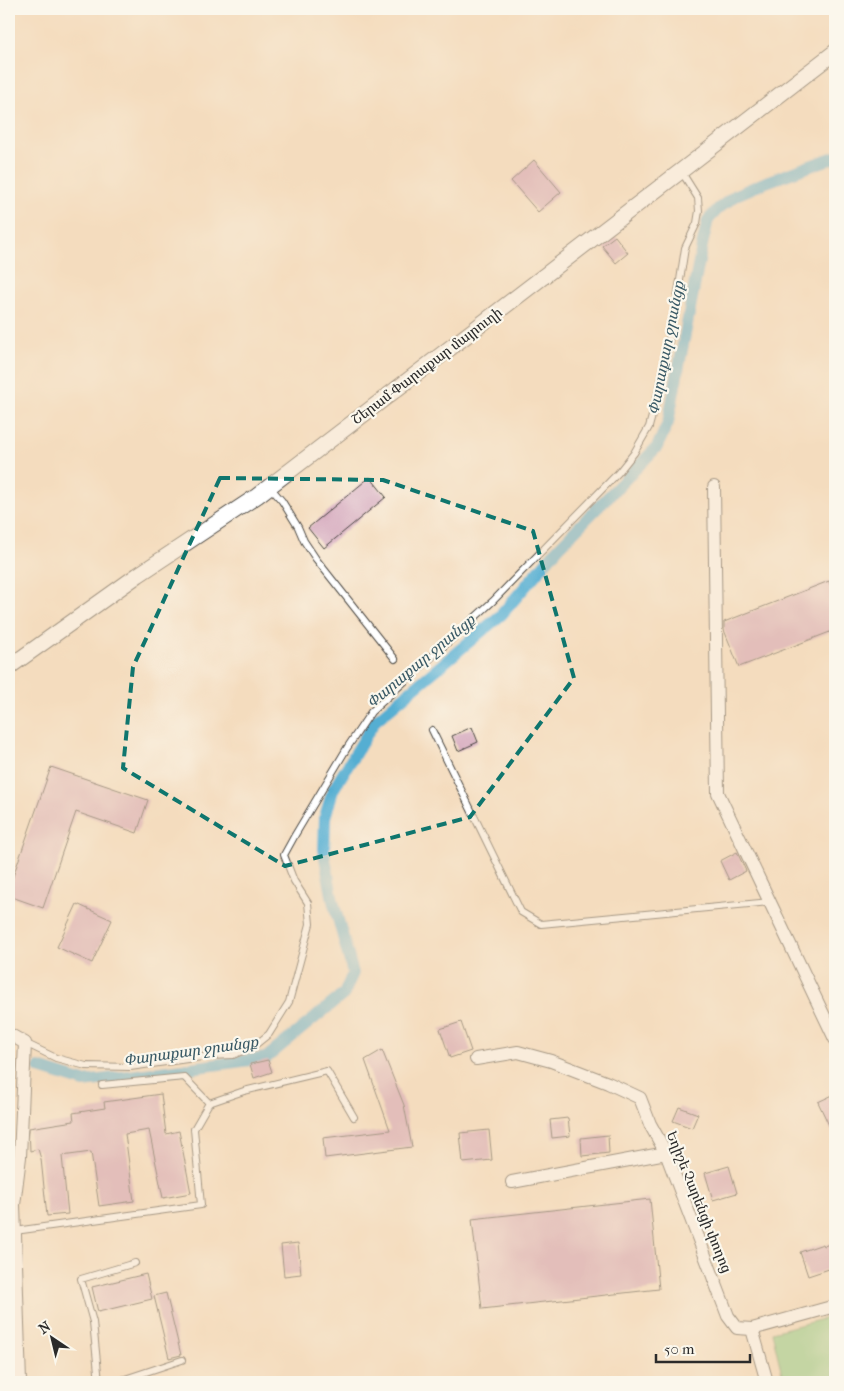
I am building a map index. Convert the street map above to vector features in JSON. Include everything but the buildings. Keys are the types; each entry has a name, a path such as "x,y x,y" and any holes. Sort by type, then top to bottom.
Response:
{"street":[{"name":"Շերամ-Փարաքար մայրուղի","path":"9,667 138,575 270,486 835,52"},
{"path":"714,487 718,794 835,1039"},
{"path":"9,1034 25,1043 20,1157 11,1206 15,1231 20,1382"},
{"name":"Եղիշե Չարենցի փողոց","path":"476,1058 518,1052 551,1061 608,1083 640,1098 650,1124 666,1154 728,1316 737,1328 752,1329"},
{"path":"512,1182 666,1154"},
{"path":"768,1382 752,1329 835,1306"}],"lane":[{"path":"25,1043 56,1058 86,1066 130,1067 209,1056 233,1055 254,1046 269,1034 289,1002 310,924 308,903 294,881 284,855 348,748 371,712 493,601 618,473 634,453 649,427 661,383 685,248 697,223 700,211 698,198 681,172"},
{"path":"270,486 282,501 316,559 395,659"},
{"path":"432,730 521,912 540,924 771,902"},
{"path":"15,1231 201,1205 194,1129 210,1103 244,1091 327,1071 354,1116"},
{"path":"102,1085 184,1078 210,1103"},
{"path":"99,1382 93,1322 81,1279 135,1263"},
{"path":"116,1382 182,1360"}],"highlighted area":[{"path":"220,478 383,480 533,531 574,678 470,817 285,866 123,768 133,667"}],"green space":[{"path":"835,1316 835,1382 784,1382 772,1332"}],"waterway":[{"name":"Փարաքար ջրանցք","path":"39,1068 84,1082 266,1058 344,994 353,973 333,901 324,853 325,817 333,790 375,721 501,615 559,547 657,447 668,423 708,220 718,209 736,195 835,157"}]}
